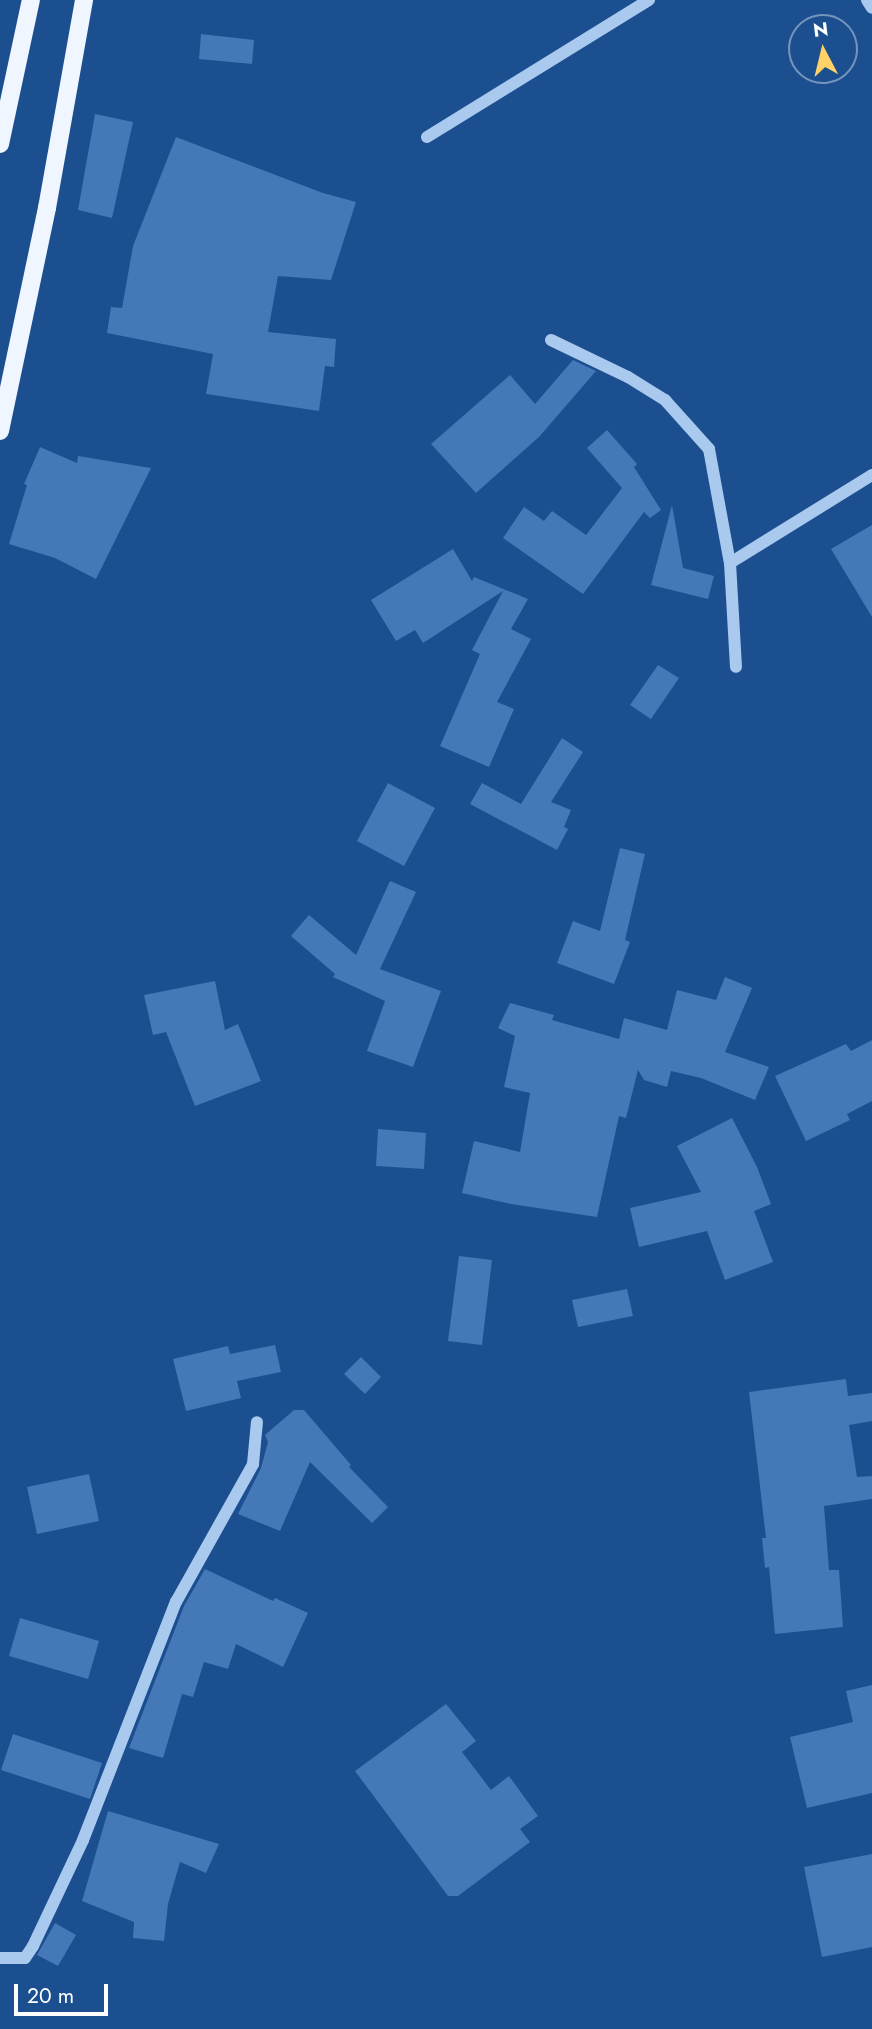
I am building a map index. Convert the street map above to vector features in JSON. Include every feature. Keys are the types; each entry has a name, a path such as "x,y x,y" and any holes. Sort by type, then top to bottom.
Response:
{"main road":[{"path":"0,144 31,0"},
{"path":"0,431 47,208 84,0"}],"street":[{"path":"427,137 649,0"},
{"path":"867,0 872,8"},
{"path":"551,340 628,377 665,401 709,449 730,563 736,667"},
{"path":"730,563 872,475"},
{"path":"0,1958 25,1958 33,1946 83,1840 176,1602 253,1464 257,1422"}],"building":[{"path":"201,34 254,40 252,64 199,59"},
{"path":"95,114 133,122 112,218 78,210"},
{"path":"176,137 323,193 356,202 331,280 278,276 268,332 336,339 334,367 325,366 319,411 206,394 213,354 107,333 111,307 122,308 133,246"},
{"path":"573,360 596,371 539,437 476,493 431,444 510,375 535,404"},
{"path":"607,430 637,464 634,467 661,510 650,518 644,512 583,594 503,538 524,507 544,521 552,511 586,535 622,488 587,448"},
{"path":"40,447 77,463 78,456 151,468 96,579 55,558 9,544 27,485 24,484"},
{"path":"672,505 683,568 714,576 708,599 651,585"},
{"path":"872,525 872,617 831,549"},
{"path":"453,549 472,581 474,577 528,599 511,629 531,639 497,702 514,709 489,767 440,746 480,654 472,650 503,591 423,643 415,630 396,641 371,600"},
{"path":"658,665 679,678 651,719 630,705"},
{"path":"562,738 583,752 551,802 571,810 564,827 568,829 557,850 470,804 482,783 521,804"},
{"path":"388,783 435,808 404,866 357,841"},
{"path":"620,848 645,854 625,940 630,942 614,984 557,963 573,921 600,931"},
{"path":"390,881 416,892 380,969 441,991 413,1067 367,1051 385,1001 333,977 335,974 291,936 309,915 356,955"},
{"path":"725,977 752,988 725,1052 769,1067 755,1100 701,1078 671,1071 667,1087 644,1080 638,1070 626,1118 619,1116 597,1217 511,1204 462,1193 474,1141 520,1152 530,1093 504,1087 515,1036 498,1028 510,1003 554,1015 552,1020 619,1039 624,1018 667,1030 677,990 716,1000"},
{"path":"215,981 225,1030 238,1024 261,1081 195,1106 166,1032 153,1035 144,995"},
{"path":"872,1040 872,1101 847,1114 850,1120 806,1141 775,1076 846,1044 851,1051"},
{"path":"732,1118 757,1167 771,1204 754,1211 773,1262 725,1280 707,1231 639,1247 630,1208 701,1192 677,1146"},
{"path":"378,1129 426,1133 424,1169 376,1166"},
{"path":"459,1256 492,1260 482,1345 448,1341"},
{"path":"627,1289 633,1316 578,1327 572,1300"},
{"path":"275,1345 281,1372 237,1381 241,1398 186,1411 173,1359 228,1346 230,1354"},
{"path":"361,1357 381,1377 365,1394 344,1374"},
{"path":"846,1379 848,1396 872,1393 872,1421 849,1425 857,1477 872,1476 872,1499 824,1506 829,1570 839,1570 843,1627 775,1634 769,1567 765,1568 762,1538 766,1538 749,1392"},
{"path":"294,1410 304,1410 351,1465 349,1467 388,1507 372,1523 310,1462 280,1531 238,1514 261,1468 268,1442 265,1435"},
{"path":"89,1474 99,1521 37,1534 27,1487"},
{"path":"205,1569 273,1601 275,1598 308,1613 283,1667 236,1644 228,1669 204,1662 193,1697 182,1694 163,1758 129,1748 184,1606"},
{"path":"20,1618 99,1641 88,1679 9,1656"},
{"path":"872,1685 872,1793 807,1808 790,1737 853,1722 846,1691"},
{"path":"446,1704 476,1741 462,1752 491,1790 509,1776 538,1816 520,1829 530,1842 458,1896 448,1896 355,1771"},
{"path":"13,1734 102,1763 90,1799 1,1770"},
{"path":"108,1811 219,1844 206,1873 180,1862 168,1904 164,1941 133,1938 134,1922 82,1901"},
{"path":"872,1854 872,1947 822,1957 804,1867"},
{"path":"55,1923 76,1935 58,1966 37,1955"}]}
